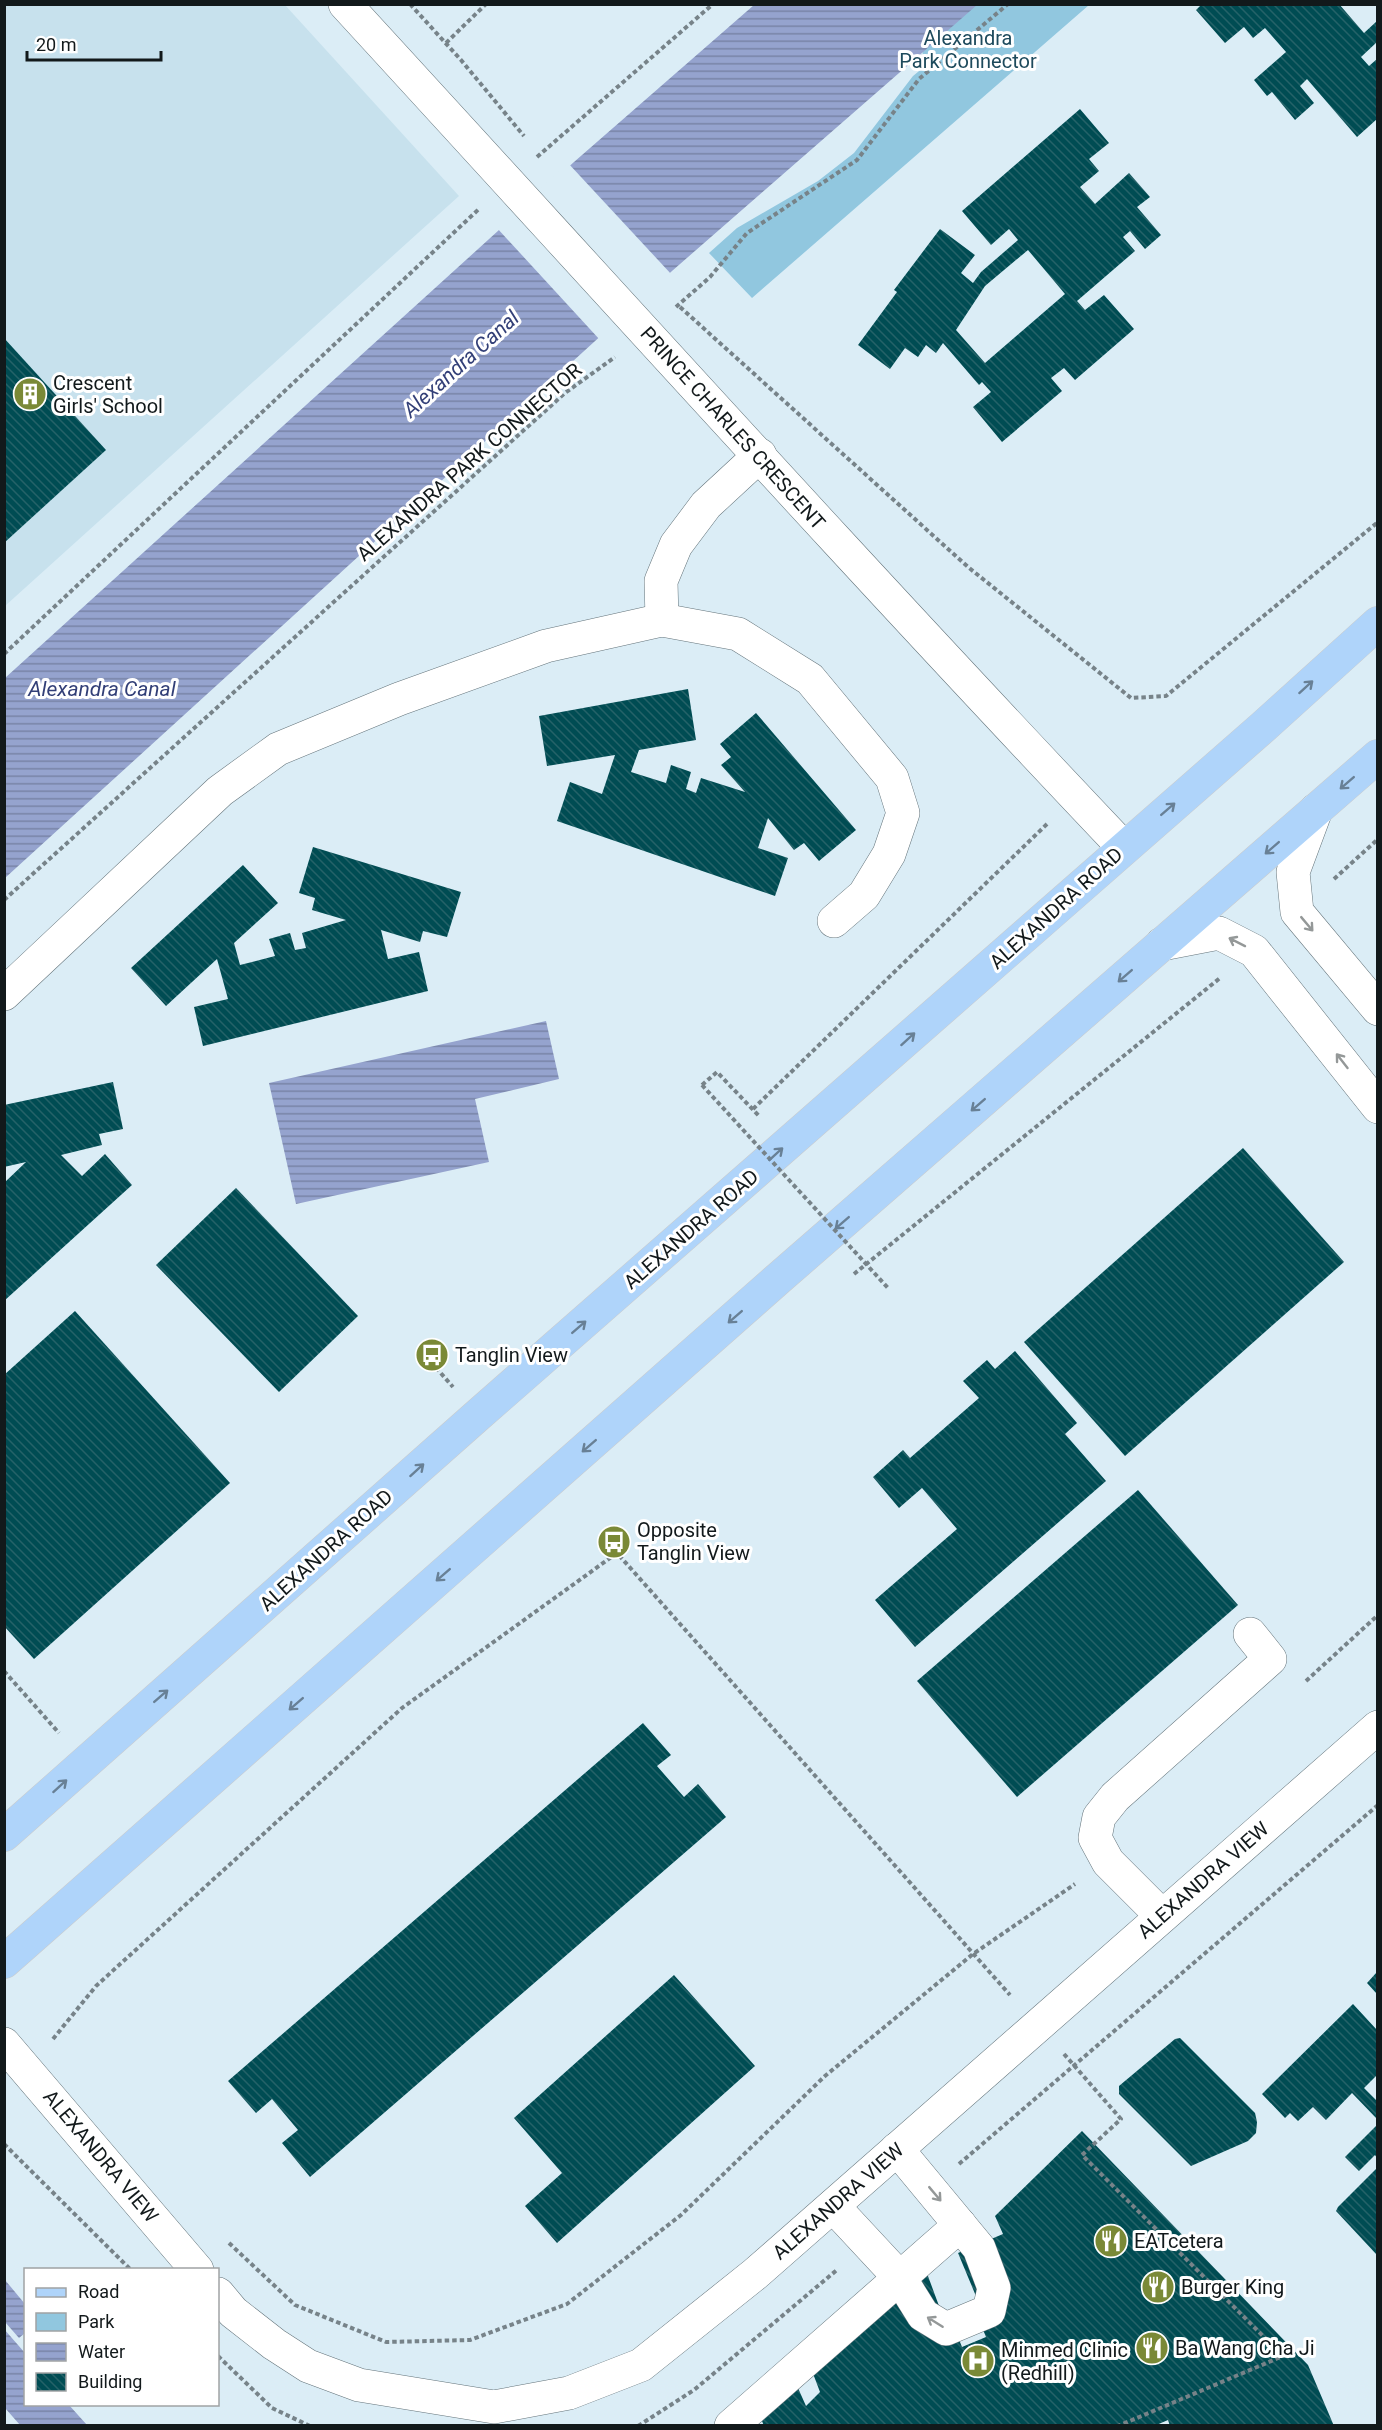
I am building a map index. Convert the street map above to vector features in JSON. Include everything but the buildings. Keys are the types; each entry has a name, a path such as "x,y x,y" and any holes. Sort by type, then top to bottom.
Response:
{"main road":[{"name":"ALEXANDRA ROAD","path":"4,1836 1263,727 1377,622"},
{"path":"4,1962 779,1278 1377,756"}],"street":[{"name":"PRINCE CHARLES CRESCENT","path":"345,4 760,455 845,551 1124,848"},
{"path":"662,620 661,581 676,545 706,505 760,455"},
{"path":"4,994 220,791 279,749 399,699 546,646 662,620 738,634 810,679 892,778 903,813 890,854 864,895 834,921"},
{"path":"1316,810 1293,872 1297,912 1377,1009"},
{"path":"1162,944 1219,933 1254,951 1377,1107"},
{"path":"1162,1916 1108,1862 1095,1838 1099,1816 1115,1797 1270,1659 1250,1634"},
{"name":"ALEXANDRA VIEW","path":"219,2295 251,2328 308,2366 359,2385 494,2407 569,2393 641,2365 755,2274 1377,1727"},
{"name":"ALEXANDRA VIEW","path":"4,2044 195,2268"},
{"path":"833,2206 900,2278 923,2315 946,2329 989,2311 994,2288 980,2248 897,2150"},
{"path":"731,2426 960,2225"}],"path":[{"path":"411,4 525,138"},
{"path":"446,43 486,4"},
{"path":"4,654 513,188 540,155 713,4"},
{"name":"ALEXANDRA PARK CONNECTOR","path":"4,900 565,393 648,335 710,276 747,233 857,160 919,79 1008,4"},
{"path":"532,146 545,160"},
{"path":"671,299 968,567 1131,698 1166,696 1377,522"},
{"path":"888,1288 702,1085 717,1072 753,1109 1056,816"},
{"path":"1328,885 1377,839"},
{"path":"854,1274 1224,975"},
{"path":"26,2068 46,2049 96,1986 402,1708 617,1553"},
{"path":"1299,1686 1377,1615"},
{"path":"4,1671 86,1763"},
{"path":"1074,2066 1377,1805"},
{"path":"225,2240 296,2305 386,2342 470,2340 567,2304 681,2215 825,2076 973,1954 1108,1862"},
{"path":"4,2144 128,2268"},
{"path":"219,2357 272,2408 310,2426"}],"shaded area":[{"path":"5,5 285,5 459,196 5,606"}],"green space":[{"name":"Alexandra Park Connector","path":"938,5 1089,5 752,298 709,253 737,228 818,181 854,153 913,76 924,67 922,47"}],"water":[{"name":"Alexandra Canal","path":"754,5 977,5 672,271 5,878 5,678 574,162"},
{"path":"546,1021 559,1079 475,1099 489,1162 296,1204 269,1083"},
{"path":"5,2280 24,2303 24,2334 19,2338 5,2322"},
{"path":"4,2329 24,2352 24,2406 70,2406 87,2425 20,2425 5,2408"}],"pier":[{"path":"568,163 672,275 600,340 497,228"}],"place":[{"name":"Crescent Girls' School","path":"30,394"},
{"name":"Tanglin View","path":"432,1355"},
{"name":"Opposite Tanglin View","path":"614,1542"},
{"name":"EATcetera","path":"1111,2241"},
{"name":"Burger King","path":"1158,2287"},
{"name":"Ba Wang Cha Ji","path":"1152,2348"},
{"name":"Minmed Clinic (Redhill)","path":"978,2361"}]}
